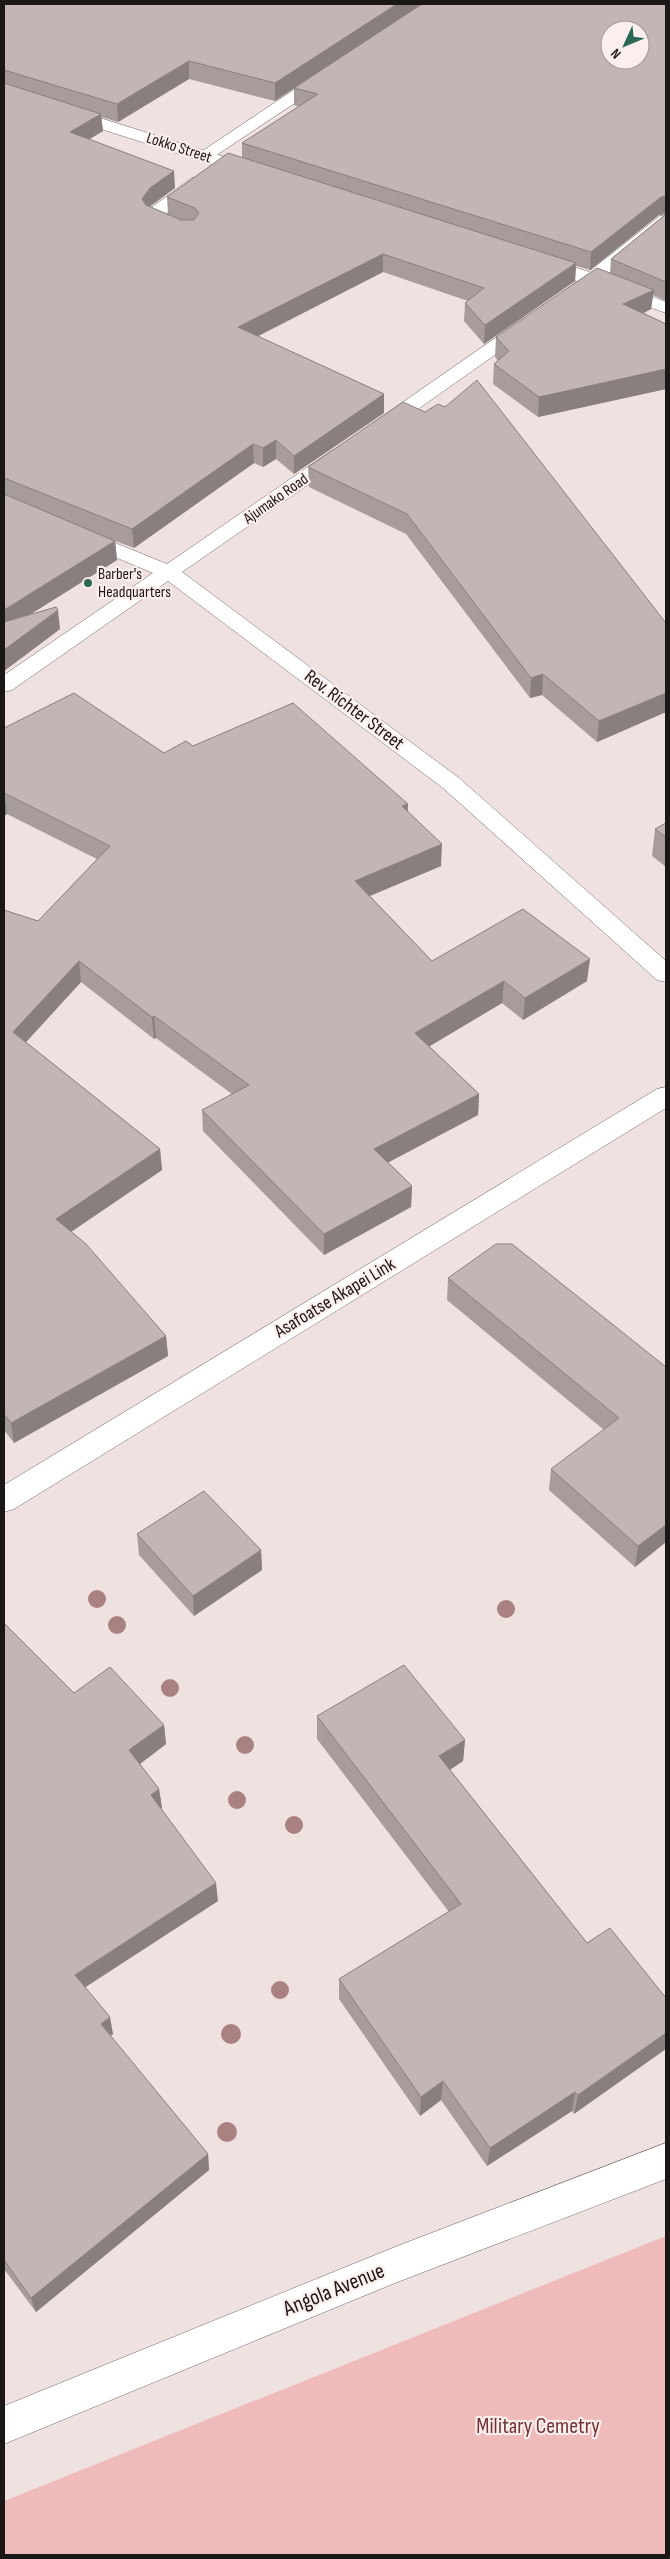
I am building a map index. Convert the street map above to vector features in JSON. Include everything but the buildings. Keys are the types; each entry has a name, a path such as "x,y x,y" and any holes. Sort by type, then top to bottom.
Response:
{"street":[{"path":"203,156 340,66"},
{"name":"Lokko Street","path":"4,93 272,178"},
{"path":"189,232 154,217 158,211 225,163"},
{"path":"561,301 593,279 666,220"},
{"path":"527,258 593,279 666,308"},
{"name":"Ajumako Road","path":"4,685 544,313"},
{"name":"Rev. Richter Street","path":"59,526 169,572 451,783 666,974"},
{"name":"Asafoatse Akapei Link","path":"4,1500 666,1096"},
{"name":"Angola Avenue","path":"4,2425 395,2265 666,2161"}],"green space":[{"name":"Military Cemetry","path":"666,2236 666,2555 4,2555 4,2501"}],"place":[{"name":"Barber's Headquarters","path":"88,583"}]}
